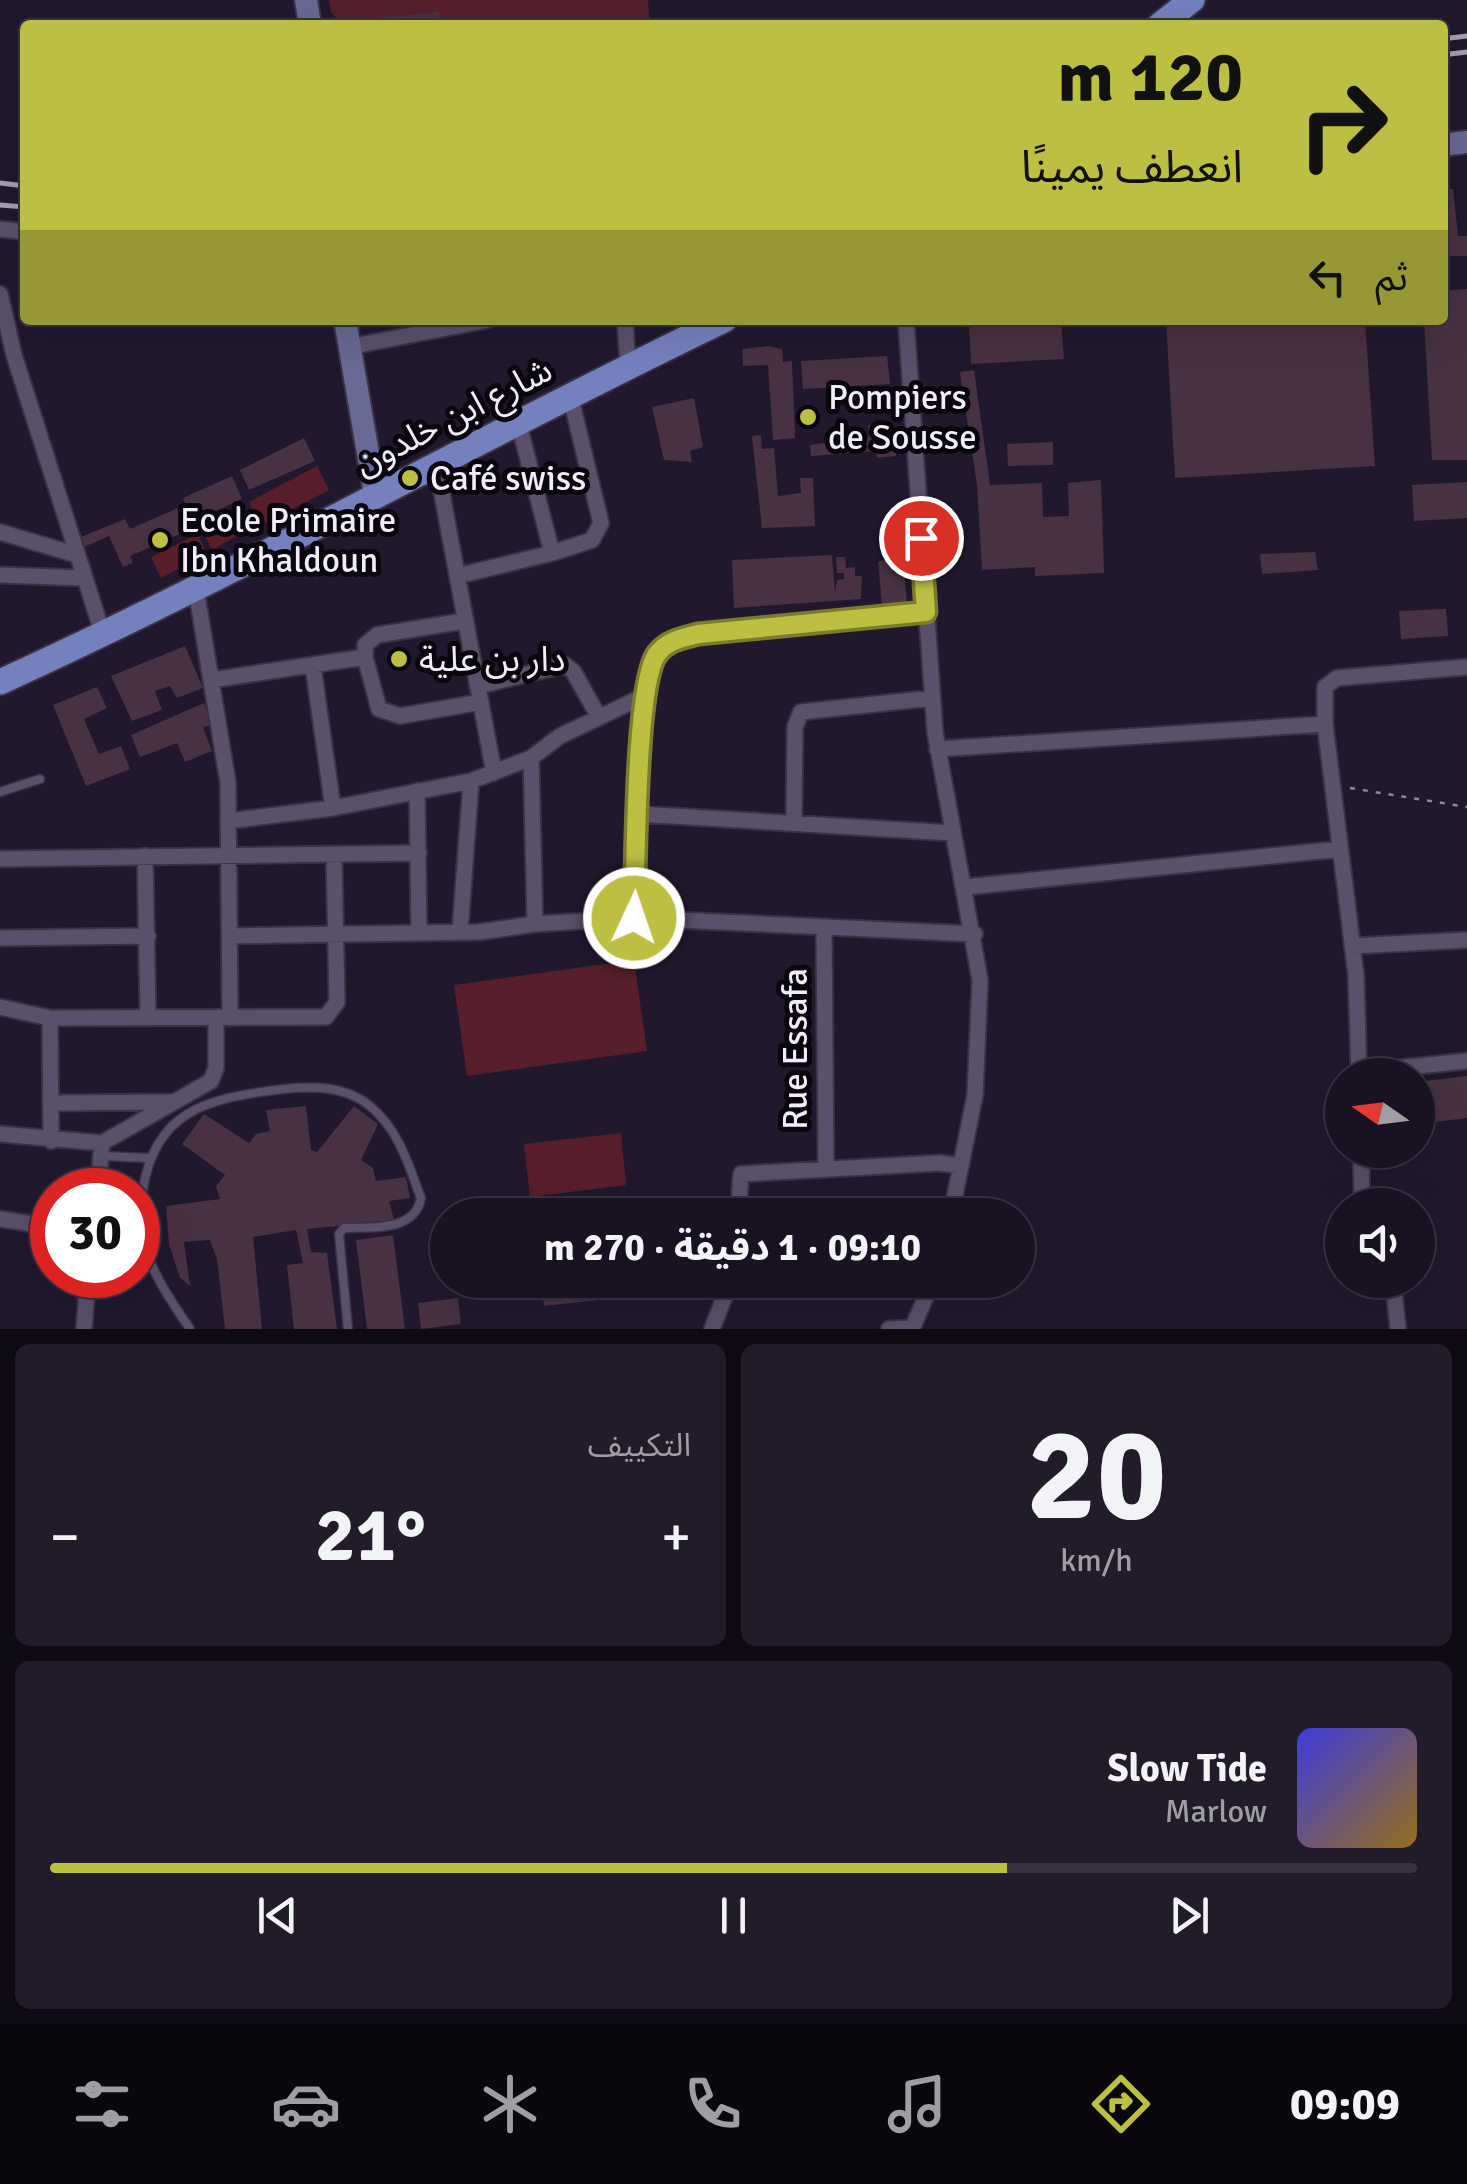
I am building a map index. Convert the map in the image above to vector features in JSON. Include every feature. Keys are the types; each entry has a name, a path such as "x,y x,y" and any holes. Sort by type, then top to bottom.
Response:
{"main road":[{"path":"1166,20 1192,0"},
{"name":"شارع ابن خلدون","path":"0,682 196,589 436,462 714,325"}],"street":[{"path":"0,294 14,355 103,635"},
{"path":"347,325 375,494"},
{"path":"349,347 462,325"},
{"path":"625,325 628,366"},
{"path":"906,325 937,749 975,934 980,980 979,1058 954,1198"},
{"path":"457,576 592,540 601,523 570,395"},
{"path":"518,421 552,553"},
{"path":"436,462 494,773"},
{"path":"0,532 77,555"},
{"path":"0,575 85,578"},
{"path":"0,1134 102,1150 215,1076 230,936 228,783 196,589"},
{"path":"634,918 646,695 656,655 675,640 926,612"},
{"path":"464,621 376,636 365,646 379,709 393,716 479,694 565,665 573,670 598,717"},
{"path":"211,680 366,657"},
{"path":"312,666 333,808"},
{"path":"1358,1058 1352,946 1325,724 1325,687 1337,678 1467,667"},
{"path":"228,821 333,808 471,781 530,758 560,736 646,695"},
{"path":"794,823 795,727 802,712 932,698"},
{"path":"937,749 1325,724"},
{"path":"530,758 535,924"},
{"path":"460,932 471,781"},
{"path":"417,791 419,933"},
{"path":"639,814 953,832"},
{"path":"965,887 1340,848"},
{"path":"0,860 420,853"},
{"path":"0,1007 50,1018 320,1018 332,1014 337,1002 334,855"},
{"path":"145,856 148,1018"},
{"path":"230,936 460,932 634,918 975,934"},
{"name":"Rue Essafa","path":"824,929 826,1169"},
{"path":"0,938 148,936"},
{"path":"1352,946 1467,940"},
{"path":"50,1018 51,1141"},
{"path":"1435,1064 1467,1060"},
{"path":"51,1103 173,1102"},
{"path":"100,1168 102,1150"},
{"path":"739,1198 741,1174 940,1163 960,1166"},
{"path":"0,1219 30,1223"},
{"path":"84,1329 86,1298"},
{"path":"712,1329 724,1298"},
{"path":"889,1329 912,1328 925,1298"},
{"path":"1395,1298 1398,1329"}],"lane":[{"path":"0,792 40,780"},
{"path":"190,1329 155,1274 142,1238 140,1212 148,1158 168,1128 184,1115 231,1096 313,1086 347,1092 370,1106 403,1146 421,1198 412,1217 394,1226 344,1228 339,1234 348,1329"},
{"path":"102,1150 148,1158"}],"path":[{"path":"1333,783 1467,806"}],"shaded area":[{"path":"329,0 648,0 650,20 338,20"},
{"path":"317,466 329,490 260,526 249,502"},
{"path":"242,507 253,527 212,550 202,529"},
{"path":"198,534 207,554 161,578 151,557"},
{"path":"634,960 647,1051 467,1076 454,985"},
{"path":"621,1133 626,1185 530,1197 524,1144"}],"building":[{"path":"439,12 440,20 377,20"},
{"path":"1448,189 1453,189 1458,236 1467,236 1467,256 1448,256"},
{"path":"1467,289 1467,460 1432,460 1424,325 1448,325 1448,291"},
{"path":"969,325 1061,325 1064,359 971,364"},
{"path":"1166,325 1365,325 1375,466 1175,478"},
{"path":"742,349 782,349 783,362 792,361 795,438 773,440 768,365 743,366"},
{"path":"887,356 890,384 803,389 801,361"},
{"path":"974,370 990,485 1042,483 1043,517 1069,516 1068,483 1101,480 1104,573 1035,576 1035,567 982,570 977,485 960,372"},
{"path":"694,398 703,447 690,451 692,462 664,460 652,407"},
{"path":"887,424 894,431 896,456 877,458 876,451 811,456 810,445 869,437 868,425"},
{"path":"761,435 762,449 774,448 778,496 801,493 800,478 813,478 815,526 762,528 752,436"},
{"path":"304,438 315,461 249,490 240,470"},
{"path":"1053,442 1053,465 1008,466 1007,444"},
{"path":"232,476 242,499 193,521 196,527 130,556 133,563 123,567 109,536 84,547 81,537 125,519 130,529 178,508 182,516 189,513 183,498"},
{"path":"1467,482 1467,518 1414,521 1412,485"},
{"path":"1315,552 1318,570 1262,574 1260,554"},
{"path":"832,555 835,594 837,580 844,579 844,573 837,573 836,557 845,557 846,568 855,567 855,576 862,576 861,599 734,608 732,560"},
{"path":"903,559 907,603 882,605 878,561"},
{"path":"1446,609 1448,636 1401,639 1399,611"},
{"path":"185,646 203,688 177,698 170,686 155,691 162,710 132,721 111,676"},
{"path":"97,687 107,708 84,719 99,754 121,746 130,769 86,786 53,705"},
{"path":"204,703 213,725 203,727 212,751 185,762 177,743 140,757 131,735"},
{"path":"1467,1076 1467,1118 1435,1122 1435,1080"},
{"path":"306,1106 311,1150 317,1152 354,1106 378,1124 361,1160 373,1168 376,1181 406,1177 410,1198 389,1201 394,1220 307,1229 311,1252 327,1253 337,1329 294,1329 287,1265 303,1263 296,1230 253,1237 262,1329 225,1329 217,1259 210,1240 184,1242 190,1286 180,1278 169,1244 166,1206 220,1199 216,1186 225,1175 182,1144 204,1114 249,1143 256,1134 270,1131 266,1110"},
{"path":"393,1235 405,1329 367,1329 356,1240"},
{"path":"458,1298 461,1324 421,1329 418,1303"},
{"path":"543,1298 618,1298 544,1306"}],"railway":[{"path":"1448,38 1467,36"},
{"path":"1448,54 1467,52"},
{"path":"0,183 20,185"},
{"path":"0,205 20,207"}],"place":[{"name":"Pompiers de Sousse","path":"808,417"},
{"name":"Café swiss","path":"410,478"},
{"name":"Ecole Primaire Ibn Khaldoun","path":"160,540"},
{"name":"دار بن علية","path":"399,659"}],"route":[{"path":"634,918 646,695 656,655 675,640 698,634 926,612 921,538"}]}
